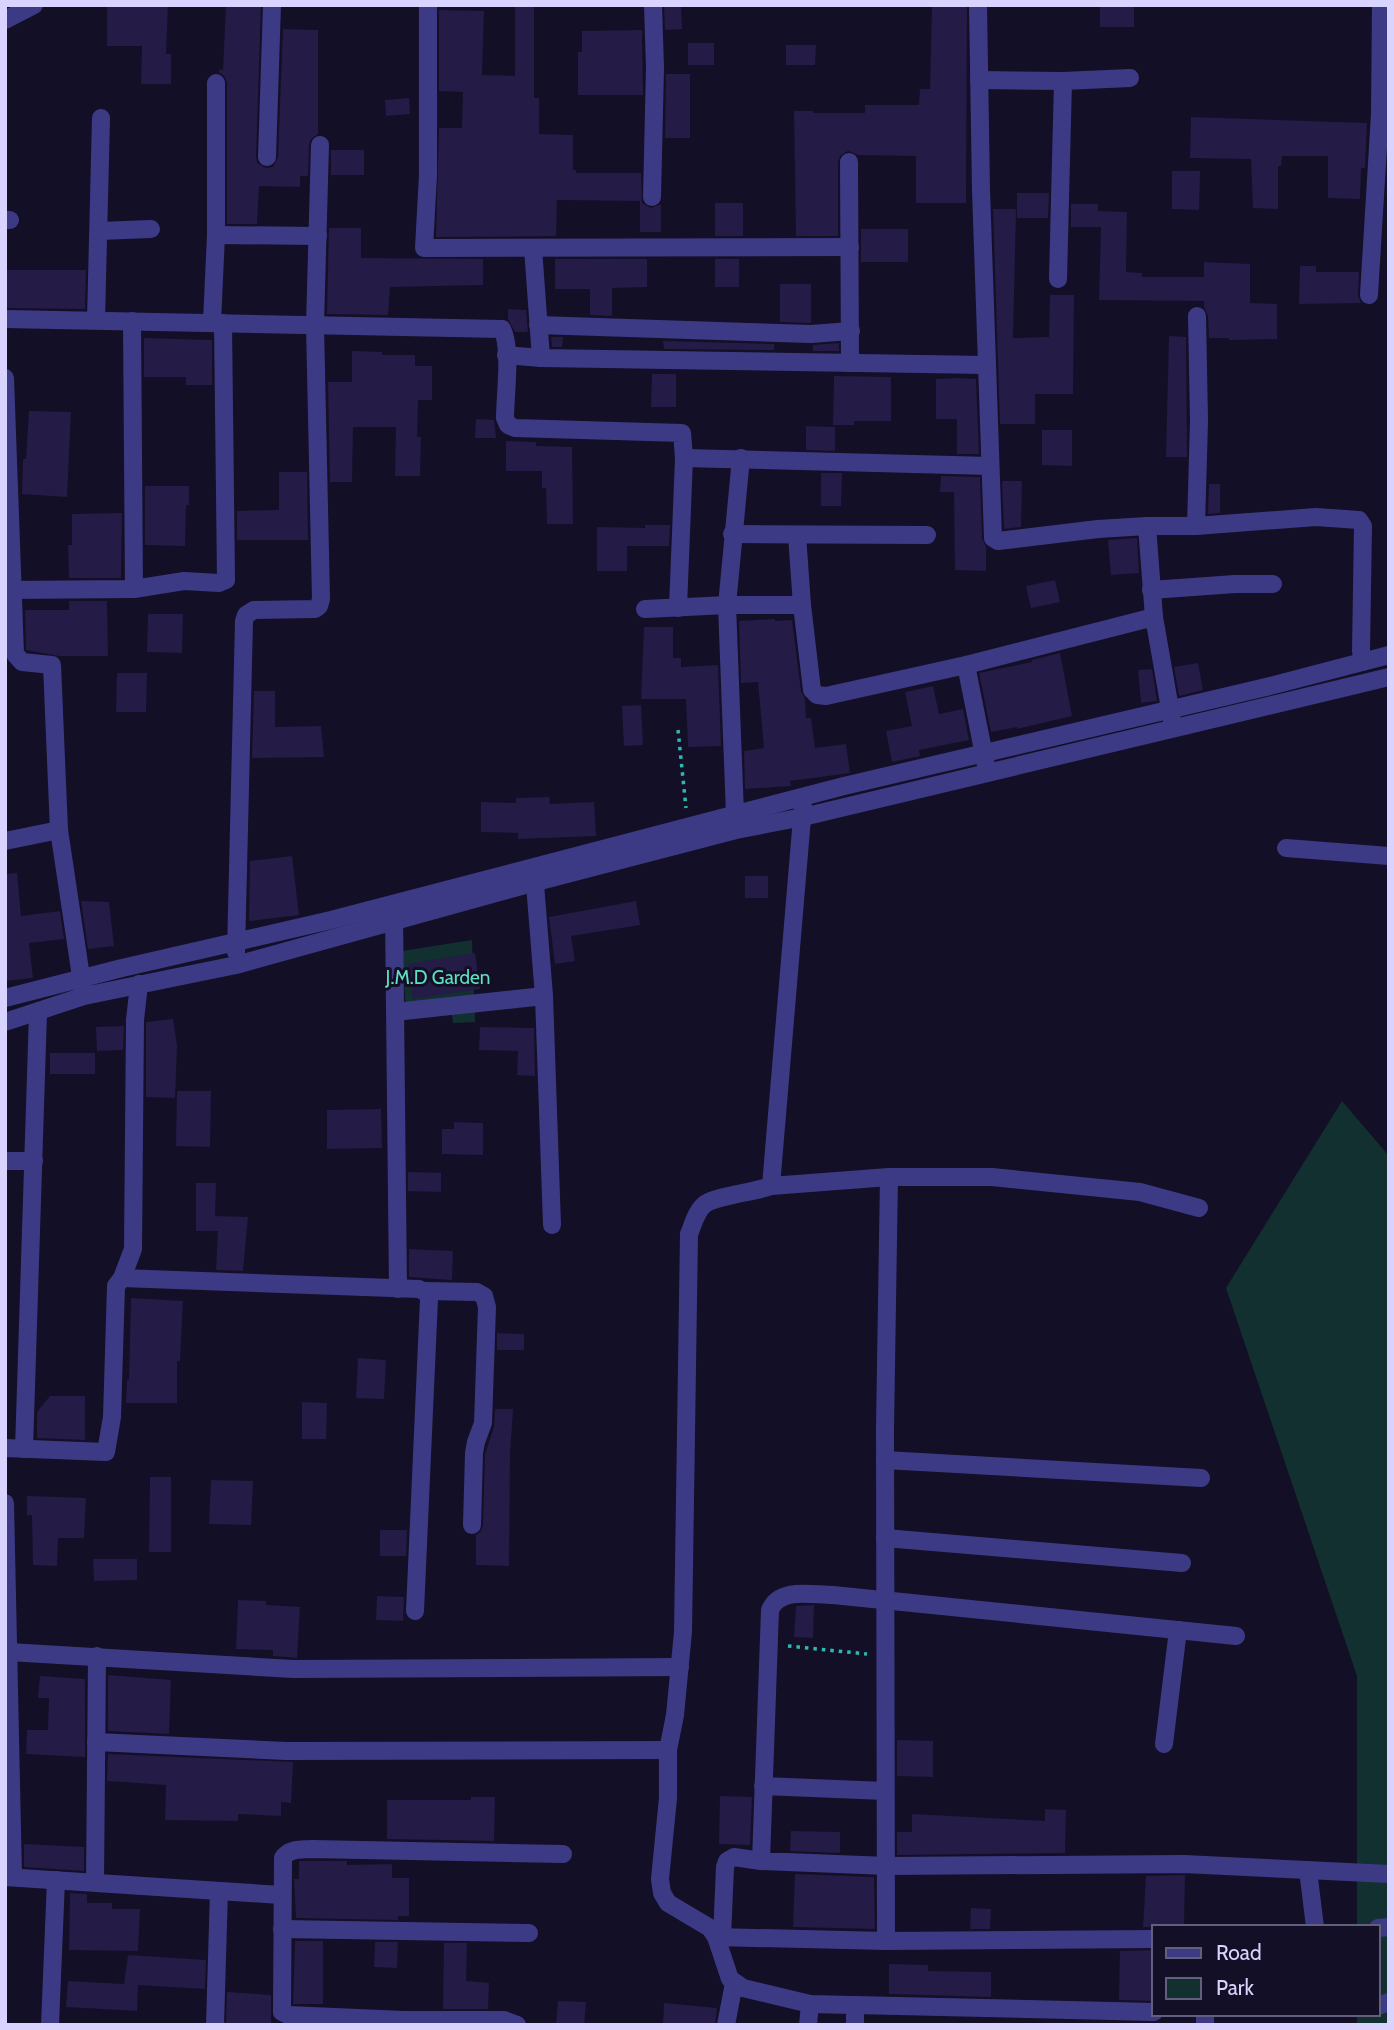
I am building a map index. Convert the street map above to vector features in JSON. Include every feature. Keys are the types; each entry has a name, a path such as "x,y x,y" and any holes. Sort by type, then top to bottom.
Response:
{"street":[{"path":"5,20 34,5"},
{"path":"267,157 272,5"},
{"path":"428,5 428,175 424,248 850,247"},
{"path":"652,197 655,68 653,5"},
{"path":"978,5 992,535 995,540 1147,526 1196,526 1316,517 1359,520 1363,526 1363,662"},
{"path":"1369,295 1384,115 1381,5"},
{"path":"979,80 1063,81 1130,78"},
{"path":"1058,279 1063,81"},
{"path":"10,590 134,589 170,583 219,583 226,580 217,323 216,83"},
{"path":"96,320 101,118"},
{"path":"236,965 244,621 246,615 254,610 315,609 321,599 315,324 320,145"},
{"path":"849,162 850,363"},
{"path":"99,231 151,229"},
{"path":"216,235 318,236"},
{"path":"533,248 541,358"},
{"path":"1196,316 1199,421 1196,526"},
{"path":"5,319 499,328 505,335 505,418 508,425 515,428 682,433 684,458 677,608"},
{"path":"132,321 134,589"},
{"path":"538,324 811,334 850,331"},
{"path":"506,355 541,358 986,365"},
{"path":"5,378 10,590 16,657 22,662 52,665 59,830 84,996"},
{"path":"684,458 990,466"},
{"path":"735,814 727,605 741,458"},
{"path":"1147,526 1154,617 1175,730"},
{"path":"732,534 927,535"},
{"path":"797,535 812,690 817,695 826,696 966,665 1154,617"},
{"path":"1152,590 1273,584"},
{"path":"645,609 802,605"},
{"path":"5,1022 84,996 236,965 394,922 687,826 1389,655"},
{"path":"966,665 988,772"},
{"path":"5,998 394,903 803,817 1389,677"},
{"path":"771,1186 803,817 802,796"},
{"path":"5,841 59,830"},
{"path":"1286,848 1389,856"},
{"path":"535,875 544,996 552,1225"},
{"path":"394,903 398,1290"},
{"path":"5,1448 106,1452 111,1417 116,1286 122,1278 133,1249 135,1020 139,984"},
{"path":"395,1012 544,996"},
{"path":"24,1449 38,1013"},
{"path":"5,1161 34,1161"},
{"path":"886,1941 885,1538 889,1177"},
{"path":"1152,1939 886,1941 719,1937 710,1928 668,1903 662,1893 660,1879 668,1798 668,1750 675,1715 683,1618 689,1234 696,1216 705,1204 733,1195 771,1186 889,1177 992,1177 1140,1192 1199,1208"},
{"path":"122,1278 477,1292 484,1296 487,1307 484,1423 474,1454 472,1525"},
{"path":"415,1611 429,1298 424,1291"},
{"path":"886,1460 1202,1478"},
{"path":"5,1503 9,1652 9,1877 281,1895"},
{"path":"885,1538 1182,1563"},
{"path":"761,1861 770,1610 777,1598 784,1595 833,1595 1236,1636"},
{"path":"1164,1744 1178,1630"},
{"path":"9,1652 293,1669 680,1667"},
{"path":"95,1882 97,1656"},
{"path":"96,1742 286,1751 668,1750"},
{"path":"763,1786 886,1791"},
{"path":"517,2025 504,2020 404,2022 288,2015 282,2012 283,1858 294,1850 563,1854"},
{"path":"1152,2012 810,2004 743,1988 730,1979 719,1937 727,1861 734,1857 761,1861 887,1866 1184,1864 1389,1874"},
{"path":"1308,1870 1315,1925"},
{"path":"50,2025 56,1880"},
{"path":"215,2025 219,1891"},
{"path":"282,1929 529,1933"},
{"path":"726,2025 734,1983"},
{"path":"807,2025 810,2004"},
{"path":"855,2005 855,2025"}],"path":[{"path":"677,730 687,826"},
{"path":"768,1646 810,1647 870,1654"}],"green space":[{"name":"J.M.D Garden","path":"472,940 475,1022 453,1023 451,1008 406,1012 402,951"},
{"path":"1342,1101 1389,1156 1389,2025 1357,2025 1357,2016 1380,2016 1380,1925 1357,1925 1357,1676 1226,1288"}],"building":[{"path":"107,5 168,5 166,54 171,54 171,84 141,84 142,46 107,46"},
{"path":"226,5 261,5 256,157 257,163 266,168 273,167 278,157 283,29 318,30 318,134 309,144 308,176 300,176 300,187 259,186 257,224 227,224 227,83 219,72 223,70"},
{"path":"515,5 534,5 534,98 539,98 539,134 573,135 573,170 576,170 576,173 641,173 642,203 651,208 661,204 661,232 640,232 640,201 557,200 556,236 436,237 439,128 462,128 463,92 439,91 439,10 484,11 482,75 515,76"},
{"path":"664,5 681,5 682,29 665,30"},
{"path":"932,5 967,5 966,203 916,203 916,156 858,155 848,151 840,156 838,162 838,236 796,236 794,111 865,113 865,105 919,105 920,89 930,89"},
{"path":"1100,7 1134,7 1134,27 1100,27"},
{"path":"642,30 643,95 578,95 578,52 582,52 582,31"},
{"path":"688,43 714,43 714,65 688,65"},
{"path":"786,45 816,45 815,65 786,65"},
{"path":"666,74 690,74 690,138 665,138"},
{"path":"409,98 410,114 386,116 385,100"},
{"path":"1191,117 1367,123 1365,168 1361,168 1360,199 1328,198 1328,156 1282,156 1281,166 1278,166 1278,209 1253,208 1251,159 1190,158"},
{"path":"331,150 364,150 364,175 331,175"},
{"path":"1172,171 1200,171 1199,210 1172,209"},
{"path":"1017,193 1049,193 1048,218 1017,218"},
{"path":"715,203 743,203 743,236 715,236"},
{"path":"1071,204 1098,204 1098,211 1127,212 1126,272 1142,273 1142,277 1204,277 1204,262 1250,264 1250,303 1277,304 1277,339 1209,338 1204,301 1099,300 1101,227 1071,227"},
{"path":"993,209 1016,209 1013,338 1049,337 1050,295 1074,295 1073,394 1035,394 1035,424 1000,424"},
{"path":"329,228 361,228 361,258 483,259 483,285 390,287 388,315 327,314"},
{"path":"861,229 908,229 908,262 861,262"},
{"path":"555,259 647,259 647,287 612,288 612,316 590,315 590,289 555,289"},
{"path":"715,259 739,259 739,287 715,287"},
{"path":"1300,266 1316,266 1316,272 1359,272 1358,295 1361,303 1299,304"},
{"path":"5,270 86,270 85,309 5,308"},
{"path":"780,284 811,284 811,323 780,322"},
{"path":"508,309 526,310 528,332 515,332 508,319"},
{"path":"1169,336 1186,337 1187,457 1166,457"},
{"path":"551,337 563,337 562,347 552,347"},
{"path":"144,338 212,340 212,385 186,385 186,377 144,377"},
{"path":"663,341 774,344 774,350 664,349"},
{"path":"839,343 839,351 813,351 813,345"},
{"path":"352,351 415,355 415,366 432,366 432,400 418,400 420,476 395,476 396,427 353,427 352,482 330,482 328,382 352,382"},
{"path":"652,374 676,374 676,407 651,407"},
{"path":"834,376 891,377 891,421 854,421 854,425 833,425"},
{"path":"936,379 976,379 979,454 957,454 957,419 936,419"},
{"path":"29,411 71,412 67,497 22,494"},
{"path":"476,419 494,420 496,438 475,438"},
{"path":"806,426 835,427 835,451 806,450"},
{"path":"1042,430 1072,430 1072,466 1042,465"},
{"path":"506,441 536,442 536,446 572,447 573,524 547,524 546,488 542,488 542,471 506,471"},
{"path":"279,472 307,472 308,540 237,540 237,511 279,510"},
{"path":"821,473 842,473 841,506 821,506"},
{"path":"941,476 980,477 986,571 955,570 954,492 940,492"},
{"path":"1002,481 1022,481 1021,527 1004,529"},
{"path":"1209,484 1220,484 1220,513 1208,514"},
{"path":"145,486 189,486 185,546 145,545"},
{"path":"122,513 121,578 69,578 68,545 72,545 72,514"},
{"path":"645,525 670,525 669,546 627,546 627,571 597,571 597,527 645,528"},
{"path":"1137,538 1139,573 1111,575 1108,540"},
{"path":"1055,580 1060,602 1031,608 1026,586"},
{"path":"69,601 107,601 108,656 59,656 26,650 25,610 69,610"},
{"path":"148,614 183,614 182,653 147,652"},
{"path":"792,620 801,691 805,699 806,718 811,718 815,748 846,744 850,773 790,781 791,786 745,789 744,751 764,748 758,682 741,683 739,621"},
{"path":"644,627 673,627 673,658 681,658 681,667 718,665 721,746 688,747 686,699 641,699"},
{"path":"1060,653 1072,716 991,732 979,673"},
{"path":"1198,663 1203,690 1179,696 1174,667"},
{"path":"1152,669 1157,701 1141,703 1138,670"},
{"path":"117,673 147,673 146,712 116,712"},
{"path":"933,686 939,714 963,709 969,740 919,750 920,756 892,762 886,731 912,726 905,692"},
{"path":"254,691 275,691 275,727 321,726 324,757 252,758"},
{"path":"641,705 643,745 624,746 622,706"},
{"path":"549,797 550,804 594,802 596,836 518,839 518,833 481,832 481,802 516,803 516,798"},
{"path":"292,856 299,915 249,921 250,861"},
{"path":"17,873 21,916 60,911 64,939 29,943 33,978 5,981 5,874"},
{"path":"745,876 768,876 768,898 745,898"},
{"path":"81,901 109,902 114,946 88,949"},
{"path":"636,901 640,925 571,936 575,961 555,964 549,917"},
{"path":"475,953 480,989 413,999 408,964"},
{"path":"173,1019 177,1046 175,1098 146,1097 146,1022"},
{"path":"124,1026 123,1050 97,1051 96,1027"},
{"path":"480,1027 534,1028 535,1076 517,1075 518,1051 479,1050"},
{"path":"50,1053 95,1053 95,1074 50,1074"},
{"path":"177,1091 211,1091 210,1147 176,1146"},
{"path":"381,1109 382,1148 327,1149 327,1110"},
{"path":"454,1122 483,1123 483,1155 442,1154 442,1129 454,1129"},
{"path":"408,1172 441,1173 441,1192 408,1191"},
{"path":"196,1183 216,1183 215,1216 248,1217 243,1271 216,1270 218,1231 196,1231"},
{"path":"409,1249 453,1251 452,1280 409,1277"},
{"path":"131,1298 183,1301 180,1361 177,1361 177,1403 126,1403"},
{"path":"497,1333 524,1334 524,1350 497,1350"},
{"path":"358,1358 386,1360 384,1399 356,1398"},
{"path":"50,1396 85,1396 85,1440 37,1438 37,1412"},
{"path":"302,1402 327,1403 326,1439 302,1439"},
{"path":"495,1409 513,1409 509,1566 476,1565 476,1535 483,1525 485,1454 494,1427"},
{"path":"150,1477 171,1477 171,1552 149,1552"},
{"path":"211,1480 253,1481 251,1525 209,1524"},
{"path":"27,1496 86,1498 84,1538 58,1538 57,1566 33,1565 32,1515 27,1515"},
{"path":"380,1530 407,1530 406,1556 380,1556"},
{"path":"93,1559 137,1559 137,1580 94,1581"},
{"path":"377,1596 404,1597 403,1621 376,1620"},
{"path":"238,1600 266,1601 266,1605 300,1607 297,1658 273,1656 273,1650 236,1649"},
{"path":"814,1605 813,1638 794,1637 796,1606"},
{"path":"108,1675 171,1680 169,1734 108,1731"},
{"path":"40,1676 85,1679 85,1757 26,1754 27,1730 48,1730 49,1698 38,1698"},
{"path":"897,1740 933,1741 933,1777 897,1776"},
{"path":"108,1754 293,1762 291,1803 281,1802 281,1816 238,1814 238,1821 165,1820 166,1785 107,1781"},
{"path":"720,1796 752,1797 750,1845 719,1844"},
{"path":"471,1797 495,1797 494,1841 387,1839 387,1800 471,1800"},
{"path":"1045,1809 1066,1810 1065,1853 897,1855 897,1832 912,1832 912,1814 1045,1821"},
{"path":"791,1831 840,1832 840,1853 790,1851"},
{"path":"24,1844 84,1847 84,1871 24,1867"},
{"path":"299,1861 347,1861 347,1865 392,1864 392,1878 409,1878 409,1916 398,1916 398,1920 296,1918 294,1879 299,1879"},
{"path":"795,1874 874,1877 875,1929 793,1927"},
{"path":"1185,1875 1184,1925 1143,1927 1146,1876"},
{"path":"70,1893 87,1894 87,1903 112,1903 112,1909 140,1909 138,1951 69,1950"},
{"path":"971,1908 991,1909 990,1929 970,1929"},
{"path":"295,1941 323,1941 323,2004 293,2004"},
{"path":"375,1942 398,1942 397,1968 374,1967"},
{"path":"444,1943 467,1943 466,1981 489,1983 488,2009 443,2009"},
{"path":"1152,1950 1152,2001 1119,2000 1120,1951"},
{"path":"128,1955 206,1960 205,1989 138,1985 137,2011 66,2007 68,1981 124,1984"},
{"path":"889,1964 928,1965 928,1971 991,1972 991,1997 889,1994"},
{"path":"227,1992 271,1995 271,2025 226,2025"},
{"path":"558,2001 586,2002 584,2025 556,2025"},
{"path":"664,2003 717,2008 715,2025 663,2025"}]}
